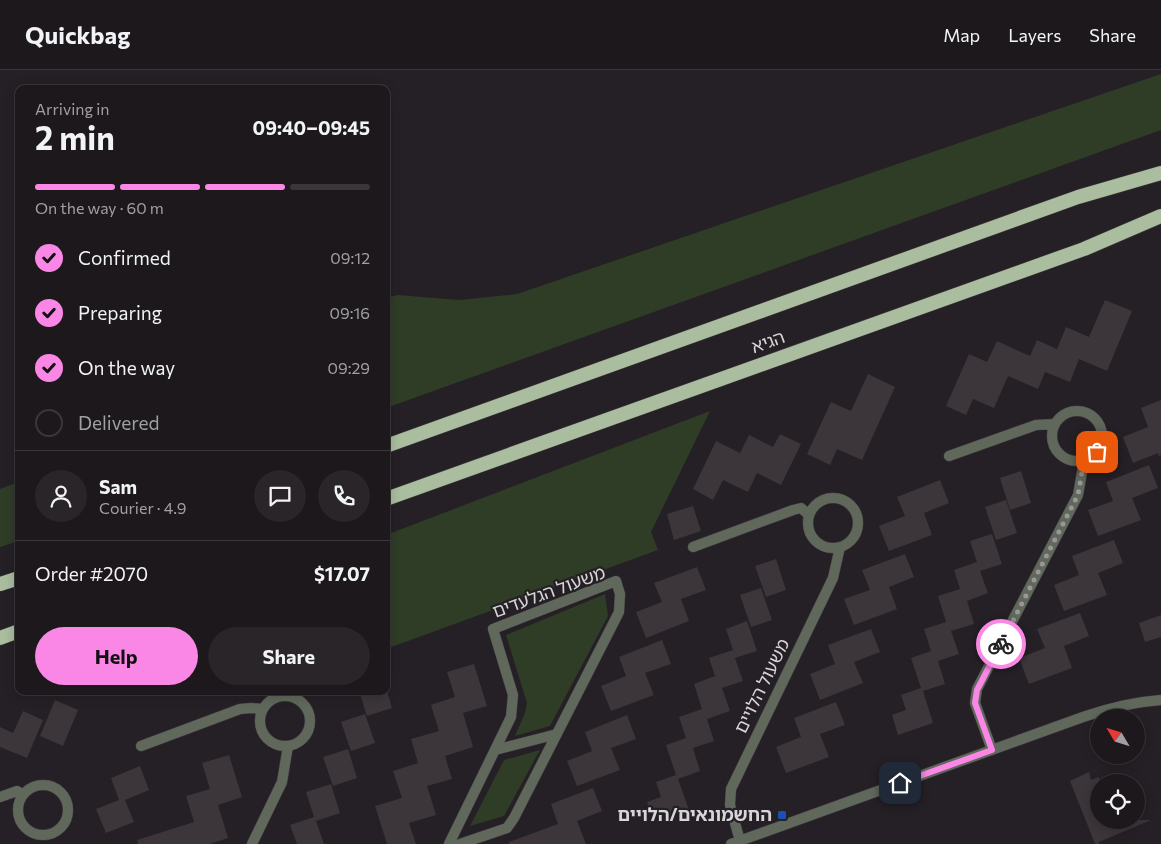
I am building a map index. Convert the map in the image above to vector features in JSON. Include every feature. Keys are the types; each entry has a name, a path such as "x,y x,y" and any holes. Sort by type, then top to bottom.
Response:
{"highway":[{"name":"הגיא","path":"390,445 1078,197 1161,172"},
{"name":"הגיא","path":"390,498 1084,249 1161,216"},
{"path":"1084,249 1161,224"},
{"path":"0,584 15,579"},
{"path":"0,638 15,632"}],"street":[{"path":"1074,411 1086,412 1096,419 1102,429 1102,441 1097,452 1084,461 1069,460 1058,454 1052,439 1055,424 1063,415 1074,411"},
{"path":"949,456 1036,424 1055,424"},
{"path":"992,750 975,703 977,690 1078,495 1084,461"},
{"path":"830,498 842,499 852,506 858,516 857,532 850,542 840,548 828,548 814,540 810,534 808,526 809,515 819,502 830,498"},
{"path":"693,547 793,510 801,508 809,515"},
{"name":"משעול הלויים","path":"735,842 730,805 731,789 832,578 840,548"},
{"name":"משעול הגלעדים","path":"450,844 511,717 513,695 493,629 616,581 620,594 619,612 514,818 507,828 460,844"},
{"path":"282,696 290,696 297,699 306,707 310,718 309,730 299,742 288,746 272,743 264,735 260,724 260,716 263,709 271,700 282,696"},
{"path":"735,842 1111,708 1141,701 1161,700"},
{"path":"140,746 240,709 263,709"},
{"path":"495,750 556,734"},
{"path":"252,844 282,782 288,746"},
{"path":"40,785 51,787 61,793 67,804 68,815 51,839 38,836 24,828 20,821 17,810 19,802 23,795 32,787 40,785"},
{"path":"0,797 17,791 23,795"}],"green space":[{"path":"1161,74 1161,130 390,407 390,297 398,295 459,300 517,294"},
{"path":"710,411 651,532 658,550 390,648 390,533"},
{"path":"15,483 15,542 0,547 0,489"},
{"path":"605,594 608,616 550,726 515,736 525,713 527,703 506,635"},
{"path":"540,750 504,816 470,826 504,760"}],"building":[{"path":"1105,300 1132,311 1107,371 1079,359 1070,382 1045,372 1038,389 1008,376 994,408 973,399 966,415 946,406 969,354 987,362 997,341 1030,356 1037,340 1057,349 1066,327 1089,337"},
{"path":"868,374 895,387 862,460 837,449 830,465 807,454 831,402 851,411"},
{"path":"1161,400 1161,455 1159,456 1158,453 1133,463 1123,437 1148,427 1141,408"},
{"path":"780,434 801,444 781,485 757,473 748,492 723,480 713,500 693,489 716,441 740,453 749,435 773,447"},
{"path":"1149,465 1158,488 1132,498 1141,520 1098,536 1088,510 1113,501 1106,482"},
{"path":"1021,471 1031,503 1010,510 1000,478"},
{"path":"940,480 949,503 924,513 932,535 889,551 879,526 905,516 897,497"},
{"path":"1006,500 1017,533 996,540 985,507"},
{"path":"693,506 701,531 674,540 667,514"},
{"path":"992,534 1002,564 980,571 988,593 967,601 974,624 951,631 959,654 938,661 945,684 923,691 933,723 898,735 892,715 906,710 901,695 921,688 911,658 931,651 924,629 946,622 938,596 960,589 954,570 977,562 970,541"},
{"path":"1114,540 1123,563 1098,573 1107,595 1064,611 1054,585 1079,575 1072,556"},
{"path":"905,554 914,577 889,587 897,609 854,625 844,599 870,590 862,570"},
{"path":"776,559 786,590 766,597 755,566"},
{"path":"697,567 706,590 681,599 689,621 646,638 636,612 662,602 654,583"},
{"path":"761,588 772,620 751,627 740,595"},
{"path":"1080,613 1089,636 1064,646 1072,668 1029,684 1019,658 1045,648 1037,629"},
{"path":"1161,615 1161,637 1145,642 1139,623"},
{"path":"747,621 757,651 735,658 743,681 722,688 730,711 707,719 714,741 693,748 700,771 678,779 689,810 654,822 647,802 661,797 656,782 676,775 666,745 686,738 679,717 702,709 694,684 715,676 709,658 733,650 726,629"},
{"path":"871,629 880,652 854,662 863,683 820,700 810,674 835,664 828,645"},
{"path":"662,640 671,664 645,673 654,695 611,711 601,686 626,676 619,657"},
{"path":"474,664 487,706 463,713 473,747 445,756 452,779 427,786 436,815 409,823 416,844 387,844 375,806 402,798 393,771 418,763 411,739 439,731 431,705 455,697 447,672"},
{"path":"360,695 388,695 392,708 367,716"},
{"path":"55,700 78,710 63,746 40,736"},
{"path":"836,702 845,725 820,734 829,757 786,773 776,747 801,737 794,718"},
{"path":"23,711 43,720 27,758 0,747 0,727 13,733"},
{"path":"365,714 375,743 351,751 341,722"},
{"path":"627,715 636,739 611,748 620,770 577,786 567,761 592,751 585,732"},
{"path":"348,749 357,778 333,786 323,757"},
{"path":"229,755 242,797 218,805 228,838 210,844 138,844 137,840 194,822 186,796 210,789 202,763"},
{"path":"140,766 149,790 125,800 134,822 106,833 96,809 119,800 111,778"},
{"path":"1089,772 1090,829 1130,829 1099,842 1099,844 1095,844 1070,781"},
{"path":"331,784 340,813 316,821 324,844 297,844 290,825 314,817 306,792"},
{"path":"593,788 602,811 577,821 586,844 509,844 509,842 558,824 551,804"}],"way so far":[{"path":"1001,644 1078,495 1084,461 1097,452"}],"place":[{"name":"החשמונאים/הלויים","path":"782,815"}],"route":[{"path":"900,783 992,750 975,703 977,690 1001,644"}]}
